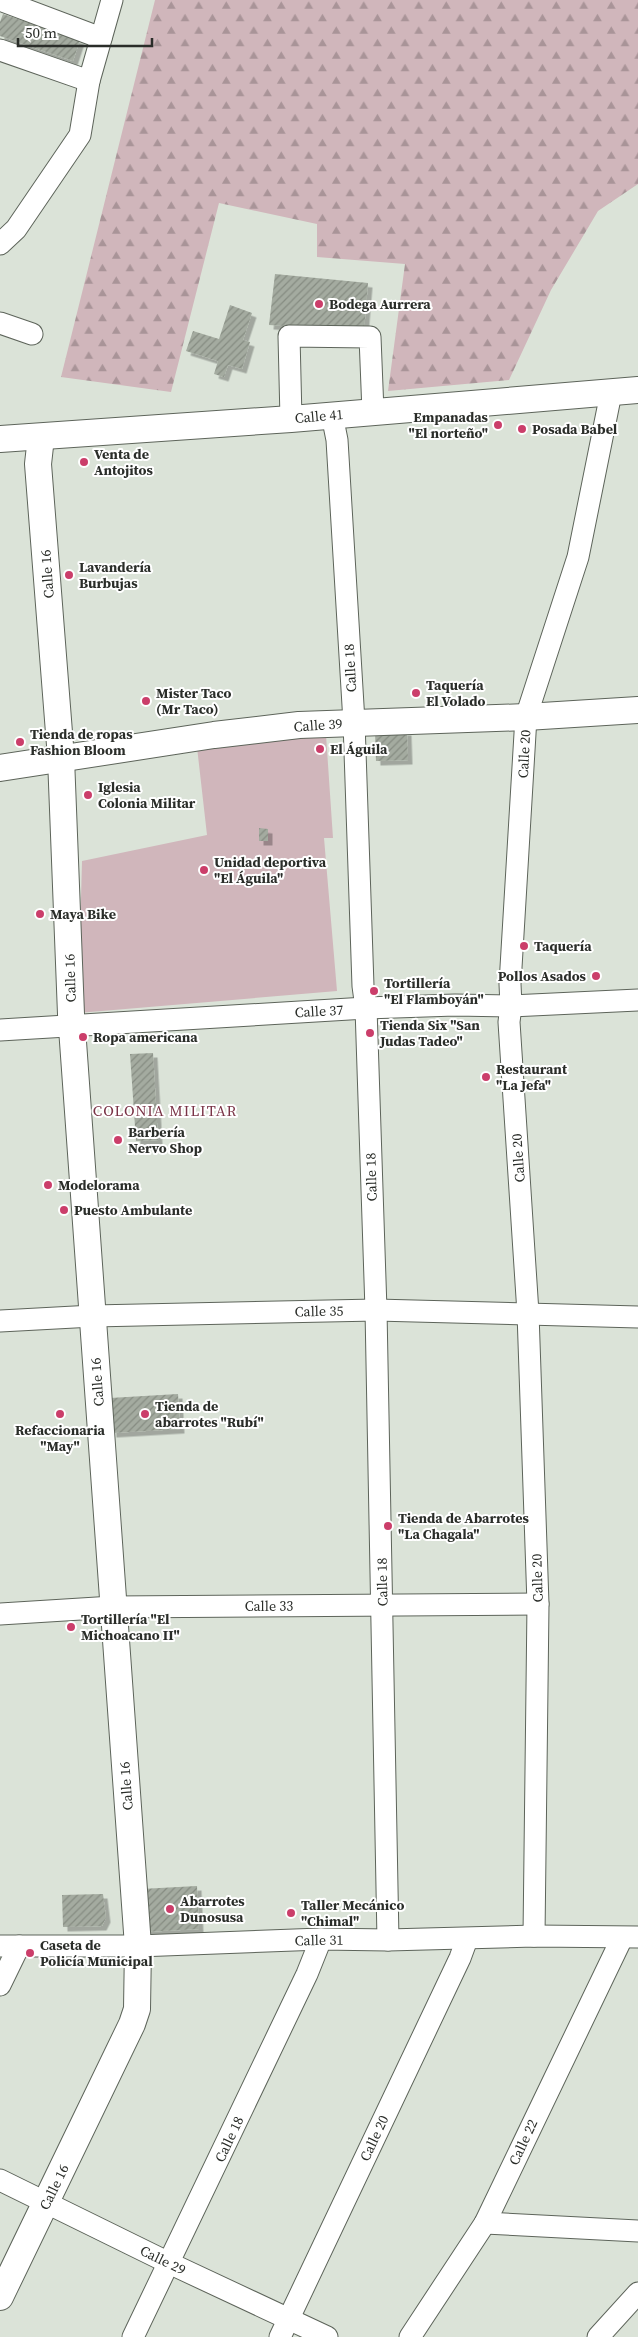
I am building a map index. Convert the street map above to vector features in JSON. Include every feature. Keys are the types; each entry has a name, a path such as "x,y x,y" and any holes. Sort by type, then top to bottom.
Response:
{"main road":[{"name":"Calle 41","path":"0,440 291,419 638,390"},
{"name":"Calle 16","path":"0,2297 135,2017 137,2009 138,1946 70,994 61,758 38,464 41,437"},
{"name":"Calle 39","path":"0,768 214,735 299,725 526,717 638,710"}],"street":[{"path":"0,0 101,38"},
{"path":"0,244 16,229 80,136 89,81 112,0"},
{"path":"0,50 89,81"},
{"path":"0,324 32,334"},
{"path":"291,419 288,336 370,337 373,412"},
{"name":"Calle 20","path":"534,1936 538,1604 528,1313 510,1022 510,984 526,717 578,557 611,393"},
{"name":"Calle 18","path":"332,415 337,440 354,722 363,986 366,1008 376,1310 388,1940"},
{"name":"Calle 37","path":"0,1030 366,1008 455,1005 511,1006 638,1000"},
{"name":"Calle 35","path":"0,1321 93,1316 376,1310 638,1317"},
{"name":"Calle 33","path":"0,1614 113,1607 538,1604"},
{"name":"Calle 31","path":"9,1946 138,1946 321,1939 467,1939 534,1936 630,1938"},
{"name":"Calle 22","path":"410,2337 485,2223 630,1938"},
{"name":"Calle 18","path":"133,2337 307,1974 321,1939"},
{"name":"Calle 20","path":"284,2328 460,1958 467,1939"},
{"path":"0,1985 9,1946"},
{"name":"Calle 29","path":"0,2180 170,2263 284,2328 327,2337"},
{"path":"485,2223 638,2231"},
{"path":"598,2337 638,2293"}],"green space":[{"path":"155,0 638,0 638,184 598,211 551,290 509,380 388,391 405,264 317,257 317,224 219,203 171,392 61,377"},
{"name":"Unidad deportiva \"El Águila\"","path":"326,735 333,838 324,838 337,991 78,1013 82,861 207,835 197,747"}],"building":[{"path":"3,14 80,40 73,61 0,36 0,22"},
{"name":"Bodega Aurrera","path":"275,274 368,283 364,331 269,325"},
{"path":"230,305 252,313 243,340 250,342 242,369 228,365 224,377 214,374 218,361 186,351 193,331 219,339"},
{"path":"407,731 408,760 376,761 375,732"},
{"path":"259,828 268,829 268,841 259,841"},
{"path":"153,1053 158,1140 136,1141 130,1054"},
{"name":"Tienda de abarrotes \"Rubí\"","path":"178,1394 180,1429 112,1433 110,1398"},
{"name":"Abarrotes Dunosusa","path":"197,1886 199,1929 144,1932 141,1889"},
{"path":"103,1894 106,1918 102,1926 63,1927 62,1895"}],"place":[{"name":"Bodega Aurrera","path":"319,304"},
{"name":"Empanadas \"El norteño\"","path":"498,425"},
{"name":"Posada Babel","path":"522,429"},
{"name":"Venta de Antojitos","path":"84,462"},
{"name":"Lavandería Burbujas","path":"69,575"},
{"name":"Taquería El Volado","path":"416,693"},
{"name":"Mister Taco (Mr Taco)","path":"146,701"},
{"name":"Tienda de ropas Fashion Bloom","path":"20,742"},
{"name":"El Águila","path":"320,749"},
{"name":"Iglesia Colonia Militar","path":"88,795"},
{"name":"Unidad deportiva \"El Águila\"","path":"204,870"},
{"name":"Maya Bike","path":"40,914"},
{"name":"Taquería","path":"524,946"},
{"name":"Pollos Asados","path":"596,976"},
{"name":"Tortillería \"El Flamboyán\"","path":"374,991"},
{"name":"Tienda Six \"San Judas Tadeo\"","path":"370,1033"},
{"name":"Ropa americana","path":"83,1037"},
{"name":"Restaurant \"La Jefa\"","path":"486,1077"},
{"name":"Barbería Nervo Shop","path":"118,1140"},
{"name":"Modelorama","path":"48,1185"},
{"name":"Puesto Ambulante","path":"64,1210"},
{"name":"Refaccionaria \"May\"","path":"60,1414"},
{"name":"Tienda de abarrotes \"Rubí\"","path":"145,1414"},
{"name":"Tienda de Abarrotes \"La Chagala\"","path":"388,1526"},
{"name":"Tortillería \"El Michoacano II\"","path":"71,1627"},
{"name":"Abarrotes Dunosusa","path":"170,1909"},
{"name":"Taller Mecánico \"Chimal\"","path":"291,1913"},
{"name":"Caseta de Policía Municipal","path":"30,1953"}],"district":[{"name":"COLONIA MILITAR","path":"165,1111"}]}
